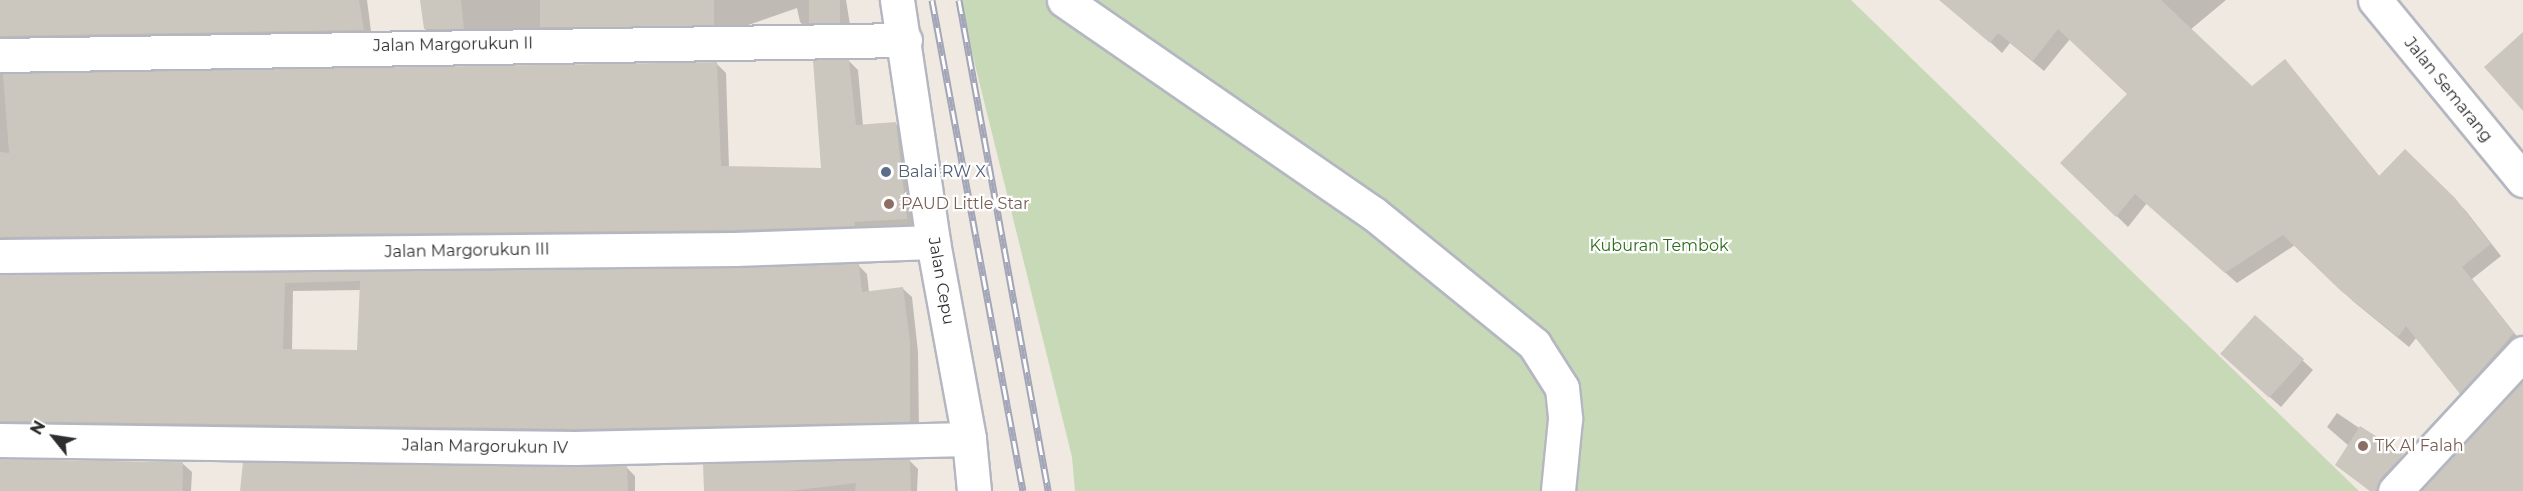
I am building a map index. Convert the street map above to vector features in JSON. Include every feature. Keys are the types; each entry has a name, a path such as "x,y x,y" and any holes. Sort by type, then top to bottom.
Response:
{"street":[{"name":"Jalan Cepu","path":"897,0 905,40 933,242 969,439 974,491"},
{"path":"1064,0 1373,213 1534,344 1562,388 1565,419 1558,491"},
{"name":"Jalan Semarang","path":"2375,0 2522,182"},
{"name":"Jalan Margorukun II","path":"0,55 905,40"},
{"name":"Jalan Margorukun III","path":"0,255 735,249 933,242"},
{"path":"2395,491 2523,353"},
{"name":"Jalan Margorukun IV","path":"0,440 575,448 969,439"}],"green space":[{"name":"Kuburan Tembok","path":"959,0 1851,0 2359,491 1075,491 1072,457"}],"building":[{"path":"0,0 359,0 364,30 0,36"},
{"path":"420,0 461,0 464,29 424,29"},
{"path":"540,0 714,0 714,27 540,27"},
{"path":"809,0 840,0 840,23 809,23"},
{"path":"1939,0 2161,0 2252,86 2285,59 2379,176 2405,149 2455,198 2491,244 2462,267 2514,333 2460,394 2406,326 2398,337 2341,291 2283,235 2225,273 2135,194 2116,217 2060,163 2127,94 2058,29 2033,61 1998,33 1990,43"},
{"path":"2523,32 2523,111 2484,67"},
{"path":"813,60 849,60 856,125 896,122 907,219 854,222 855,226 735,230 0,237 0,152 9,153 3,74 717,62 721,166 821,168"},
{"path":"859,263 862,292 903,287 910,342 910,422 575,429 0,421 0,275","holes":["360,281 357,350 283,349 285,283"]},
{"path":"2255,315 2304,359 2269,398 2220,354"},
{"path":"2523,381 2523,491 2421,491"},
{"path":"2360,426 2404,454 2381,478 2377,491 2370,491 2335,465"},
{"path":"0,459 183,462 182,491 0,491"},
{"path":"910,459 911,491 855,491 856,483 789,491 704,491 703,464"},
{"path":"243,462 627,466 628,491 240,491"}],"railway":[{"path":"932,0 1023,491"},
{"path":"959,0 1048,491"}],"place":[{"name":"Balai RW X","path":"886,172"},
{"name":"PAUD Little Star","path":"889,204"},
{"name":"TK Al Falah","path":"2363,446"}]}
